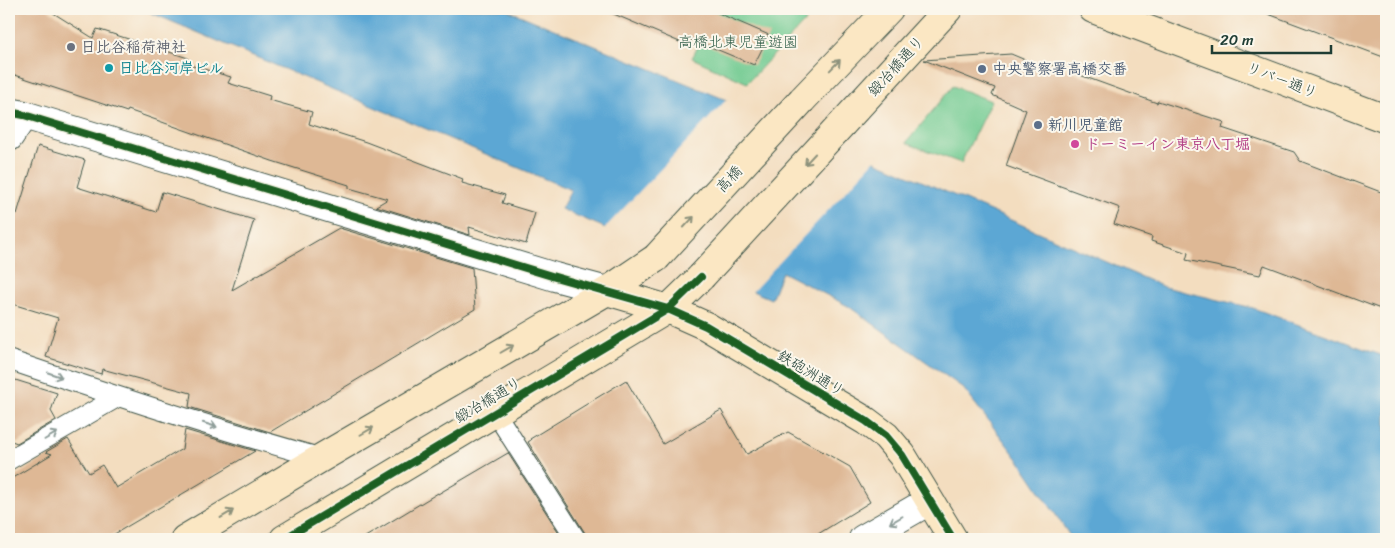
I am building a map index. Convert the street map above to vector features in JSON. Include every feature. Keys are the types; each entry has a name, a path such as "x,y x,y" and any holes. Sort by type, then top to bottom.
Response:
{"street":[{"name":"高橋","path":"606,291 656,258 889,9"},
{"name":"鍛冶橋通り","path":"284,539 668,309 701,277 948,9"},
{"name":"リバー通り","path":"1093,9 1386,119"},
{"path":"14,121 606,291"},
{"path":"185,539 606,291"},
{"name":"鉄砲洲通り","path":"606,291 668,309 706,326 866,421 886,436 902,455 953,539"},
{"path":"863,539 929,501"}],"lane":[{"path":"9,360 118,397 321,458"},
{"path":"9,460 118,397"},
{"path":"495,412 576,539"}],"green space":[{"name":"高橋北東児童遊園","path":"717,9 817,9 747,83 692,58"},
{"path":"953,86 991,101 961,163 906,143"}],"water":[{"path":"142,9 505,9 887,166 1164,287 1253,308 1386,357 1386,539 1072,539 1021,463 963,388 848,306 782,272 771,299 561,209 571,190"}],"pier":[{"path":"728,98 876,159 751,293 603,230"}],"building":[{"path":"9,9 47,9 93,38 97,29 188,58 186,64 231,77 228,83 270,96 269,100 312,112 309,124 366,142 463,179 462,183 505,195 502,203 535,213 526,244 469,227 470,235 376,206 388,199 349,188 349,185 272,161 128,110 127,112 9,73"},
{"path":"602,9 709,9 769,35 754,65 692,39 689,46"},
{"path":"1264,9 1386,9 1386,58 1263,12"},
{"path":"1011,54 1042,67 1044,62 1157,103 1158,101 1224,122 1222,128 1294,152 1300,161 1386,194 1386,311 1264,265 1260,275 1186,260 1188,253 1151,241 1152,237 1114,224 1120,208 1006,166 1026,110 992,95 995,88 924,60"},
{"path":"38,146 85,160 77,187 156,212 162,192 254,220 232,290 339,228 472,268 475,309 270,432 189,407 191,393 102,369 101,374 46,357 58,318 9,303 9,211 17,214"},
{"path":"9,378 57,393 51,411 56,420 17,443 9,440"},
{"path":"626,380 663,444 721,410 747,454 788,432 850,467 870,502 810,539 587,539 528,442"},
{"path":"185,430 255,451 106,539 9,539 9,480 52,454 46,452 68,439 89,473 102,465 116,488 182,449"},
{"path":"508,453 563,539 362,539 438,493"}],"cycle path":[{"path":"9,112 555,277 668,309 706,326 866,421 886,436 902,455 953,539"},
{"path":"284,539 668,309 701,277"}],"place":[{"name":"日比谷稲荷神社","path":"71,47"},
{"name":"日比谷河岸ビル","path":"109,68"},
{"name":"中央警察署高橋交番","path":"982,69"},
{"name":"新川児童館","path":"1038,125"},
{"name":"ドーミーイン東京八丁堀","path":"1075,144"}]}
